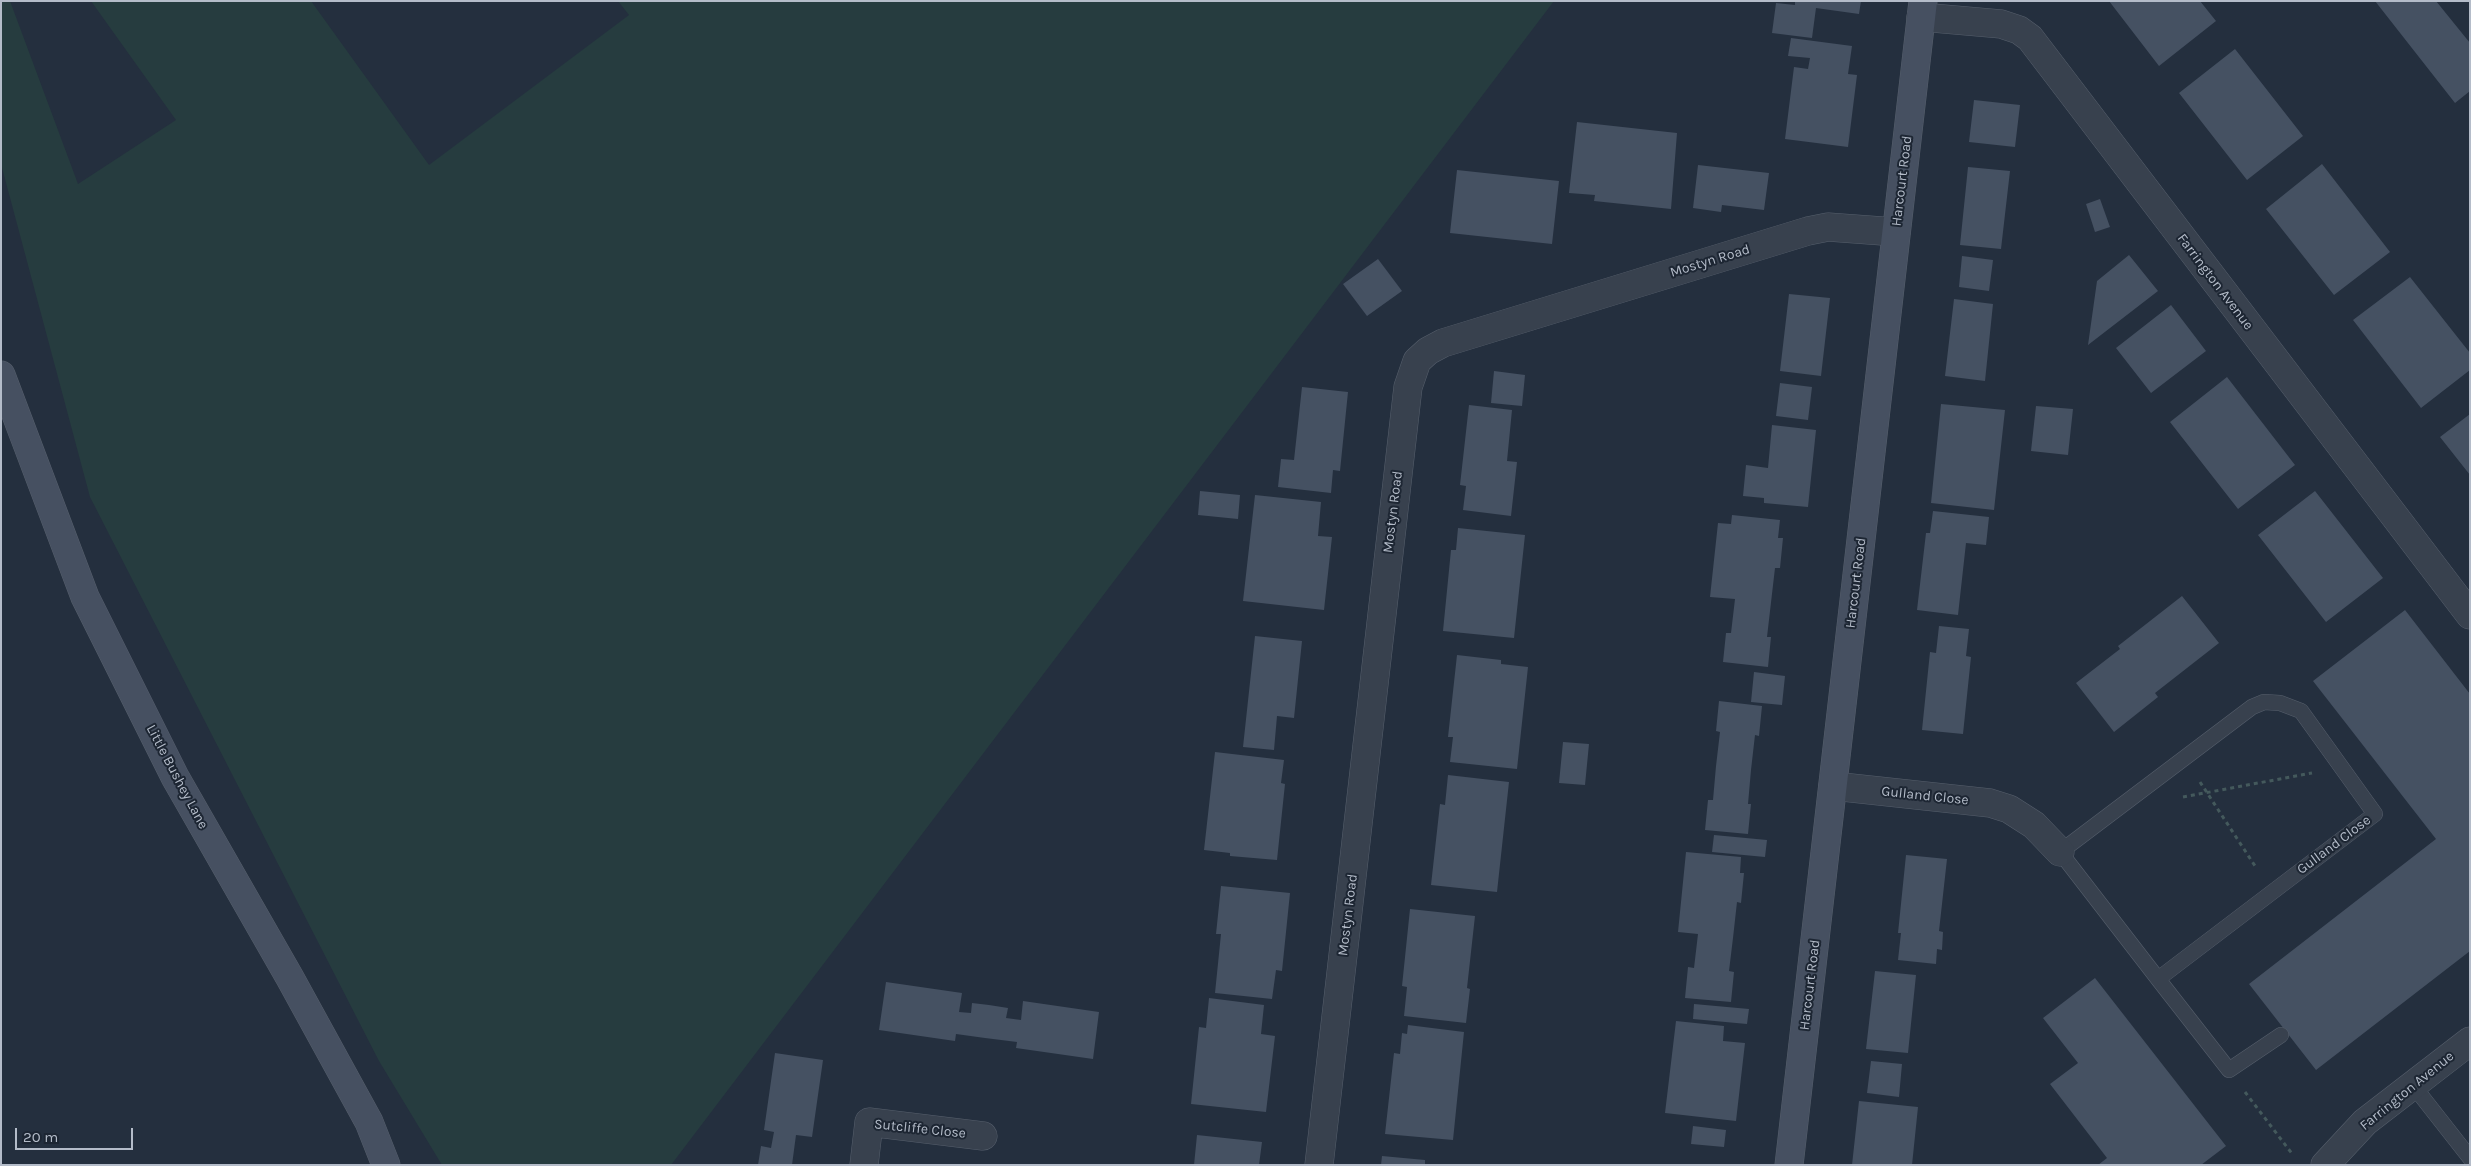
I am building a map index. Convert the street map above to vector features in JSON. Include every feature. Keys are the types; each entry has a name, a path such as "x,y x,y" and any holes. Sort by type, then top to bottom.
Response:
{"street":[{"name":"Harcourt Road","path":"1789,1165 1922,9"},
{"name":"Farrington Avenue","path":"1922,9 2001,24 2019,30 2030,38 2470,615"},
{"name":"Mostyn Road","path":"1319,1165 1408,387 1417,361 1428,351 1443,343 1808,231 1828,227 1896,232"},
{"name":"Little Bushey Lane","path":"1,374 84,597 175,778 290,978 369,1122 386,1165"},
{"name":"Gulland Close","path":"1833,786 1990,803 2009,810 2034,825 2060,852"},
{"name":"Farrington Avenue","path":"2325,1165 2365,1122 2470,1041"},
{"name":"Sutcliffe Close","path":"864,1165 869,1122 983,1136"}],"lane":[{"name":"Gulland Close","path":"2264,702 2280,703 2301,711 2342,768 2375,814 2158,979 2060,852 2252,707 2264,702"},
{"path":"2158,979 2229,1070 2281,1035"},
{"path":"2412,1084 2470,1158"}],"path":[{"path":"2184,758 2272,892"},
{"path":"2180,797 2342,768"},
{"path":"2229,1070 2294,1156"}],"green space":[{"path":"1,1 10,1 78,184 176,120 91,1 311,1 429,165 629,15 618,1 1554,1 671,1165 442,1165 379,1061 90,497 1,164"}],"building":[{"path":"1795,1 1861,1 1859,14 1816,8 1812,38 1772,33 1776,3 1795,5"},
{"path":"2109,1 2200,1 2216,21 2159,66"},
{"path":"2375,1 2436,1 2470,43 2470,91 2455,103"},
{"path":"1791,38 1852,46 1848,74 1857,75 1848,147 1785,139 1794,67 1808,69 1810,58 1788,56"},
{"path":"2235,49 2303,136 2247,180 2179,93"},
{"path":"1974,100 2020,105 2015,147 1969,142"},
{"path":"1577,122 1677,133 1671,209 1594,201 1595,195 1569,193"},
{"path":"2322,164 2390,252 2334,295 2266,209"},
{"path":"1698,165 1769,173 1764,210 1722,205 1721,212 1693,208"},
{"path":"1968,167 2010,171 2001,249 1960,245"},
{"path":"1457,170 1559,181 1552,244 1450,233"},
{"path":"2100,199 2110,227 2095,232 2086,204"},
{"path":"2129,255 2158,291 2088,345 2097,281"},
{"path":"1962,256 1993,260 1989,291 1959,287"},
{"path":"1378,259 1402,291 1367,316 1343,284"},
{"path":"2410,277 2470,353 2470,370 2421,408 2353,320"},
{"path":"1789,294 1830,298 1821,376 1780,371"},
{"path":"1954,299 1993,304 1985,381 1945,376"},
{"path":"2171,305 2206,351 2151,393 2116,348"},
{"path":"1494,371 1525,375 1522,406 1491,403"},
{"path":"2227,377 2295,465 2238,509 2170,422"},
{"path":"1780,383 1812,387 1808,420 1776,416"},
{"path":"1302,387 1348,392 1340,471 1333,470 1331,493 1278,487 1281,459 1294,460"},
{"path":"1941,404 2005,410 1994,510 1931,503"},
{"path":"1469,405 1512,410 1507,461 1517,462 1511,516 1463,510 1466,486 1460,485"},
{"path":"2036,406 2073,409 2068,455 2031,451"},
{"path":"2470,414 2470,475 2440,437"},
{"path":"1772,425 1816,430 1808,507 1764,503 1764,498 1743,496 1746,465 1768,468"},
{"path":"1200,491 1240,495 1238,519 1198,515"},
{"path":"2315,491 2383,578 2326,622 2258,535"},
{"path":"1255,495 1321,502 1318,536 1332,537 1324,610 1243,601"},
{"path":"1933,511 1989,517 1986,545 1966,543 1958,615 1917,610 1926,533 1930,533"},
{"path":"1732,515 1780,520 1778,538 1783,538 1780,568 1775,568 1767,637 1771,637 1768,667 1723,662 1726,633 1731,633 1735,599 1710,597 1718,523 1731,524"},
{"path":"1458,528 1525,535 1514,638 1443,631 1451,550 1456,550"},
{"path":"2182,596 2219,643 2155,693 2158,697 2114,732 2076,683 2120,649 2118,646"},
{"path":"2405,610 2470,694 2470,951 2316,1070 2249,984 2436,839 2313,681"},
{"path":"1939,626 1969,629 1966,656 1971,657 1963,734 1922,730 1930,652 1936,653"},
{"path":"1255,636 1302,641 1294,718 1277,716 1274,750 1243,747"},
{"path":"1457,655 1501,660 1501,664 1528,667 1517,769 1450,762 1453,737 1448,737"},
{"path":"1754,672 1785,676 1782,705 1751,702"},
{"path":"1719,701 1762,706 1759,736 1755,735 1751,770 1748,804 1751,804 1748,834 1705,830 1708,800 1713,800 1720,732 1716,731"},
{"path":"1563,742 1589,744 1585,785 1559,783"},
{"path":"1215,752 1284,760 1281,783 1285,784 1277,860 1230,856 1230,853 1204,850"},
{"path":"1448,775 1509,782 1497,892 1431,885 1440,804 1445,805"},
{"path":"1714,835 1767,840 1765,857 1712,852"},
{"path":"1686,852 1741,857 1740,873 1744,873 1741,903 1737,902 1729,971 1734,972 1731,1002 1685,998 1688,967 1694,968 1698,934 1678,932"},
{"path":"1906,855 1947,859 1939,931 1943,932 1942,950 1937,949 1936,964 1898,960 1901,933 1898,933"},
{"path":"1221,886 1290,893 1282,971 1276,970 1272,999 1215,993 1221,934 1216,934"},
{"path":"1410,909 1475,916 1467,988 1470,989 1466,1023 1404,1016 1407,987 1402,986"},
{"path":"1875,971 1916,975 1908,1053 1866,1049"},
{"path":"2095,978 2226,1146 2201,1165 2098,1165 2107,1158 2050,1084 2078,1063 2043,1018"},
{"path":"886,982 962,993 959,1012 971,1013 972,1003 989,1005 1008,1008 1006,1018 1021,1020 1023,1001 1099,1012 1093,1059 1016,1048 1017,1042 956,1034 955,1041 879,1030"},
{"path":"1209,998 1264,1005 1261,1034 1275,1036 1266,1112 1191,1104 1199,1027 1206,1028"},
{"path":"1694,1004 1749,1009 1747,1024 1693,1019"},
{"path":"1676,1021 1724,1026 1723,1041 1745,1043 1736,1121 1665,1113"},
{"path":"1408,1025 1464,1032 1453,1140 1385,1134 1394,1053 1400,1054 1402,1033 1407,1034"},
{"path":"775,1053 823,1060 812,1137 796,1135 792,1165 758,1165 761,1146 771,1148 774,1132 764,1130"},
{"path":"1871,1061 1902,1064 1899,1097 1867,1093"},
{"path":"1859,1101 1918,1107 1912,1165 1852,1165"},
{"path":"1693,1126 1726,1130 1724,1147 1691,1144"},
{"path":"1197,1135 1262,1142 1259,1165 1194,1165"},
{"path":"1382,1156 1425,1160 1425,1165 1381,1165"}]}
